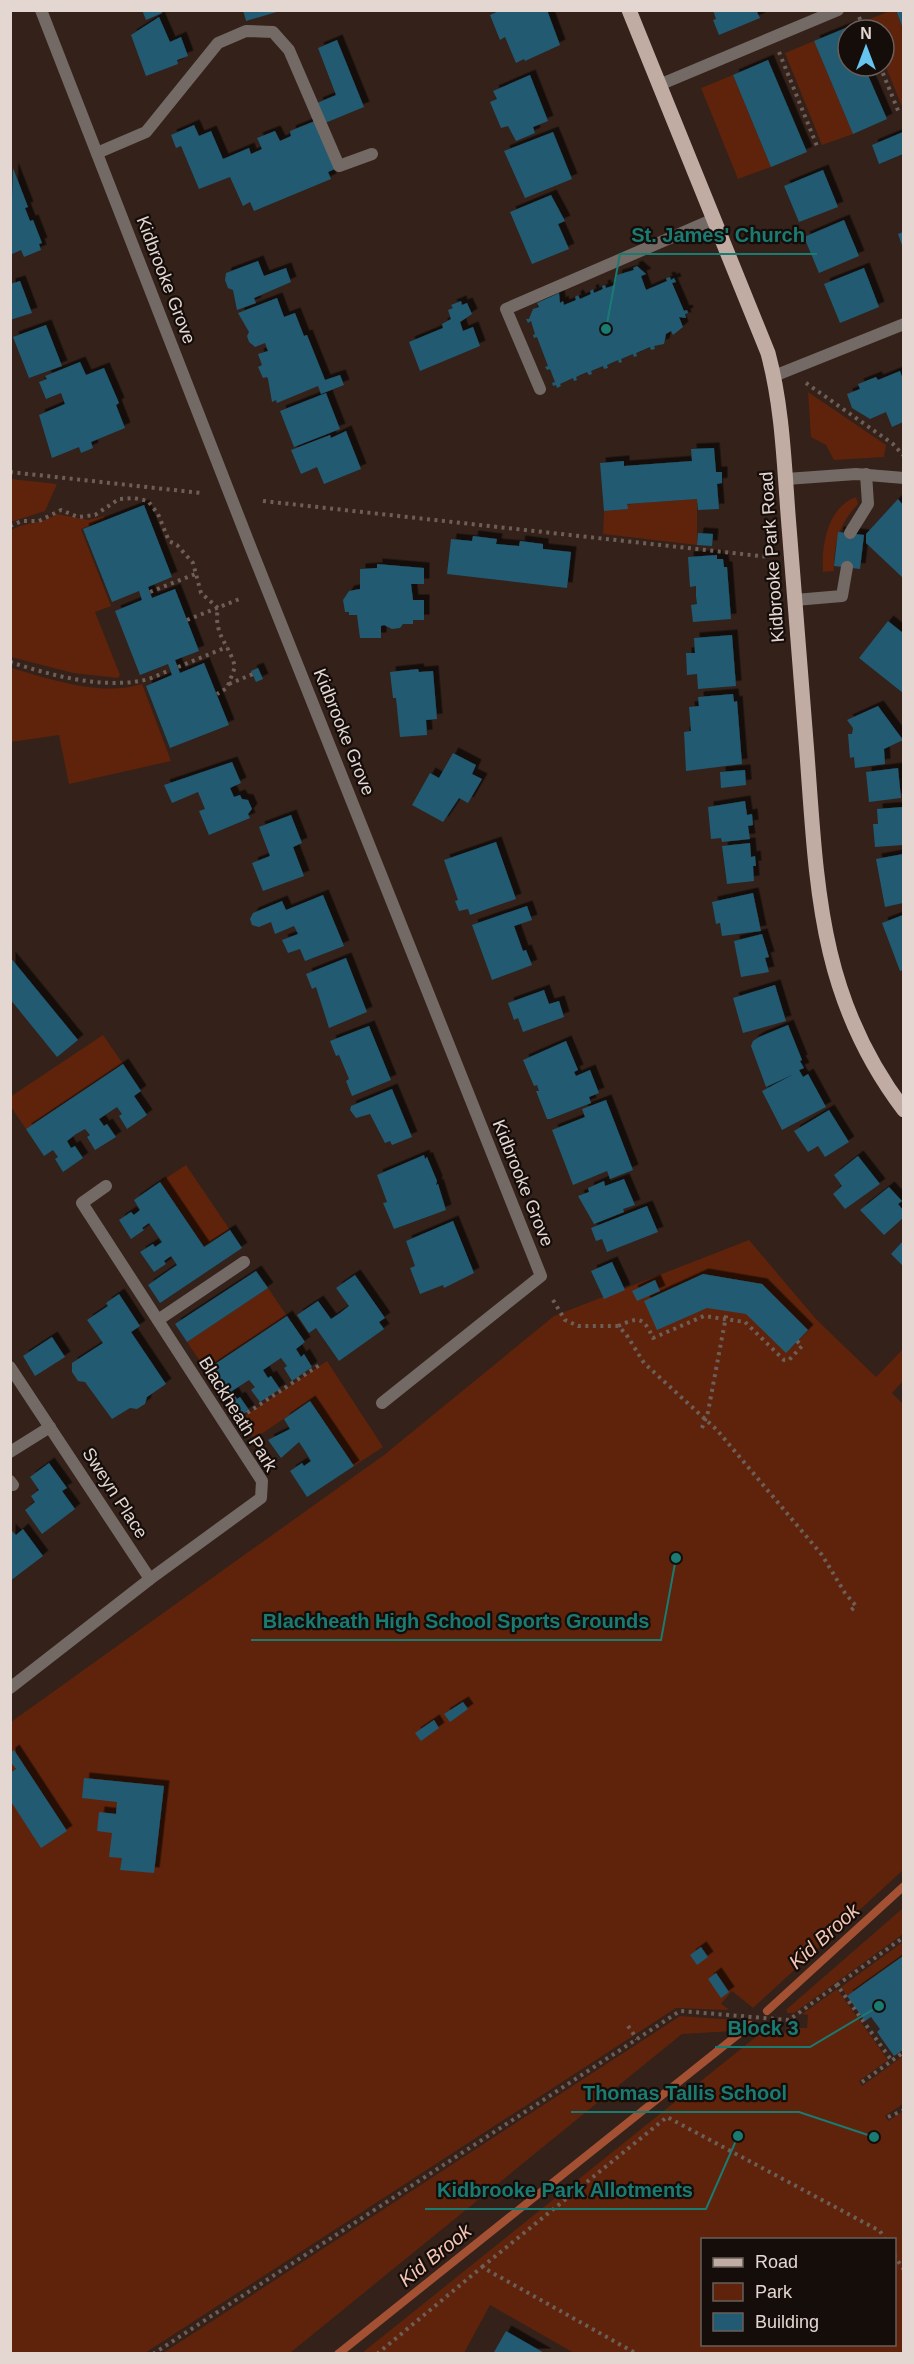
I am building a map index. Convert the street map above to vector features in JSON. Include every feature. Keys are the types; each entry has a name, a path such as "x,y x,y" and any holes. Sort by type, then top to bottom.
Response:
{"main road":[{"name":"Kidbrooke Park Road","path":"629,10 768,353 774,376 786,479 814,851 828,954 844,1005 863,1046 885,1086 903,1110"}],"street":[{"name":"Kidbrooke Grove","path":"41,10 248,540 541,1276 382,1403"},
{"path":"659,85 838,10"},
{"path":"97,153 146,132 218,43 246,31 273,33 289,50 339,166 372,154"},
{"path":"540,389 506,309 714,219"},
{"path":"774,376 903,324"},
{"path":"850,533 868,504 866,474"},
{"path":"786,479 866,474 903,478"},
{"path":"795,600 842,596 847,567"},
{"name":"Blackheath Park","path":"10,1688 150,1579 261,1498 262,1481 82,1203 106,1186"},
{"path":"158,1320 244,1262"},
{"name":"Sweyn Place","path":"10,1367 150,1579"},
{"path":"10,1452 50,1427"}],"path":[{"path":"778,50 817,146"},
{"path":"885,78 899,113"},
{"path":"806,383 893,444 903,456"},
{"path":"10,472 201,493"},
{"path":"10,526 22,521 39,521 61,510 78,517 95,515 119,499 134,498 148,501 158,514 169,541 177,545 193,563 198,573 201,593 218,608"},
{"path":"263,501 769,557"},
{"path":"150,592 198,573"},
{"path":"187,620 242,598"},
{"path":"218,608 216,622 218,632 235,667 229,684"},
{"path":"178,667 227,647"},
{"path":"10,662 72,678 124,683 142,681 170,670"},
{"path":"217,694 229,684 253,674"},
{"path":"554,1300 566,1320 578,1326 618,1326 632,1320 642,1320 646,1322 653,1338 704,1316 745,1322 784,1360 789,1360 802,1346 797,1341"},
{"path":"702,1428 727,1311"},
{"path":"618,1326 626,1334 644,1363 717,1430 822,1555 856,1606 851,1610"},
{"path":"662,1328 664,1333"},
{"path":"227,1426 321,1364"},
{"path":"153,2354 680,2011 789,2020 903,1937"},
{"path":"837,1985 892,2061"},
{"path":"628,2026 637,2039"},
{"path":"862,2082 903,2052"},
{"path":"888,2117 903,2109"},
{"path":"377,2354 667,2116 880,2230 884,2238"},
{"path":"482,2267 637,2354"}],"green space":[{"path":"896,11 903,29 903,109 890,78 896,78 896,18 872,18"},
{"path":"814,41 853,134 822,145 785,53"},
{"path":"733,75 771,167 738,179 701,88"},
{"path":"808,392 886,445 884,457 834,460 826,445 811,437"},
{"path":"11,479 57,484 45,511 11,522"},
{"path":"856,497 858,504 846,519 839,534 834,571 823,572 823,550 828,528 839,509"},
{"path":"697,499 697,545 603,534 604,511 627,509 627,504"},
{"path":"57,514 88,520 104,516 105,519 81,529 111,606 95,612 120,675 118,678 73,673 11,657 11,530"},
{"path":"11,668 93,688 109,689 142,684 171,761 69,784 59,735 11,742"},
{"path":"103,1035 123,1064 26,1129 11,1107 10,1097"},
{"path":"186,1165 230,1230 204,1247 160,1182"},
{"path":"749,1240 816,1319 876,1377 903,1349 903,1381 892,1393 904,1405 903,1870 753,2008 732,1991 721,2004 729,2009 726,2010 676,2008 145,2353 11,2353 11,1722 384,1455 554,1316"},
{"path":"268,1288 287,1316 206,1370 187,1342"},
{"path":"327,1361 383,1447 354,1466 310,1401 254,1439 240,1419"},
{"path":"903,1908 903,1934 794,2013 787,2013 787,2009"},
{"path":"903,1942 903,1956 847,1996 841,1987"},
{"path":"837,1989 888,2060 859,2081 862,2086 903,2056 903,2104 885,2116 888,2121 902,2112 903,2115 903,2353 574,2353 490,2305 464,2353 362,2353 762,2032 785,2033 786,2028 807,2028 808,2015 802,2014"},
{"path":"680,2016 736,2020 735,2031 682,2034 290,2353 163,2353"}],"building":[{"path":"142,10 162,10 162,13 146,20"},
{"path":"243,10 280,10 280,11 246,21"},
{"path":"501,10 547,10 560,45 516,63 505,37 500,40 490,15"},
{"path":"713,10 756,10 760,18 719,35 713,20 716,19"},
{"path":"896,10 903,10 903,29"},
{"path":"159,17 170,42 181,37 188,56 177,60 178,64 146,76 131,35"},
{"path":"836,32 836,78 869,78 887,119 853,134 814,41"},
{"path":"337,40 364,107 325,123 317,103 336,95 318,48"},
{"path":"768,60 807,152 771,167 733,75"},
{"path":"530,75 548,121 533,127 535,133 516,141 508,126 501,128 490,102 497,99 493,91"},
{"path":"315,121 335,169 328,172 331,179 254,211 250,202 243,206 230,177 199,189 181,146 176,148 171,135 194,125 199,136 211,131 223,159 249,148 251,154 262,149 257,138 275,131 280,141 291,136 290,131"},
{"path":"553,132 572,179 525,198 504,151"},
{"path":"903,132 903,154 879,164 872,145"},
{"path":"13,168 28,207 25,208 30,221 33,220 42,243 39,244 41,250 24,257 21,250 10,255"},
{"path":"823,170 838,207 799,222 784,186"},
{"path":"551,195 565,221 558,224 569,249 532,264 510,212"},
{"path":"844,220 859,256 819,273 804,237"},
{"path":"903,232 903,248 898,234"},
{"path":"258,261 264,276 286,268 291,282 254,298 256,303 237,310 233,290 228,288 225,280 226,273"},
{"path":"637,266 646,274 641,276 646,290 667,281 666,278 670,277 671,280 674,278 676,282 672,283 684,311 687,310 688,313 685,314 686,318 679,317 683,327 673,335 671,331 666,334 664,344 654,346 655,349 651,350 650,347 636,353 637,356 634,357 633,354 621,359 622,362 619,363 618,360 607,365 608,368 604,369 603,366 591,371 592,374 589,375 587,372 576,377 577,380 574,381 573,378 560,384 561,386 557,388 556,385 553,386 552,383 555,382 550,369 547,370 545,367 548,366 537,337 534,338 531,321 528,323 526,319 529,319 533,309 539,307 537,303 559,293 560,303 563,301 564,305 576,300 575,297 578,295 580,299 591,294 590,291 593,289 594,293 603,289 602,286 605,285 606,288 615,285 617,275 634,270 633,268"},
{"path":"864,268 879,307 840,323 824,284"},
{"path":"20,281 32,313 10,320 10,284"},
{"path":"277,298 284,317 295,313 304,336 307,335 325,380 340,375 344,385 321,394 318,386 277,403 276,400 272,402 268,379 263,378 258,367 262,365 258,354 268,351 265,343 255,347 249,342 247,336 249,332 238,313"},
{"path":"461,301 462,305 467,303 472,314 460,322 463,331 473,327 480,346 420,371 409,342 443,328 442,324 451,319 448,310 453,308 451,305"},
{"path":"46,325 62,366 29,378 13,337"},
{"path":"80,362 86,375 104,368 119,403 116,405 125,428 91,442 93,448 81,453 79,447 52,458 39,415 65,404 61,393 46,399 39,382 47,379 45,376"},
{"path":"900,371 903,380 903,422 892,427 886,412 870,419 852,408 847,394 860,389 858,384 876,377 878,380"},
{"path":"326,393 340,429 294,447 280,411"},
{"path":"346,431 361,469 324,484 317,467 301,474 291,450"},
{"path":"714,448 716,472 722,472 722,483 717,484 719,509 698,510 697,499 627,504 628,509 604,511 600,463 624,461 624,466 692,461 691,449"},
{"path":"898,499 903,505 903,578 866,543 866,534"},
{"path":"144,505 172,577 148,587 152,598 175,589 199,651 175,660 180,673 204,663 229,725 170,748 146,686 172,675 168,664 140,675 115,611 142,600 139,591 112,602 83,529"},
{"path":"838,532 864,535 860,569 834,566"},
{"path":"698,533 713,534 712,546 697,545"},
{"path":"473,536 497,539 496,544 519,546 520,541 543,544 543,549 571,552 567,588 447,574 451,539 472,541"},
{"path":"717,555 717,559 723,559 724,567 727,567 731,619 693,622 691,605 697,604 696,586 690,587 688,557"},
{"path":"377,564 424,568 424,584 411,584 413,600 424,600 424,620 413,620 413,624 403,624 400,628 392,629 384,625 381,626 381,638 360,638 357,615 349,615 349,612 345,612 343,600 349,591 360,589 360,569 377,568"},
{"path":"888,621 903,633 903,693 859,658"},
{"path":"732,635 736,686 698,689 697,674 687,675 686,653 695,653 694,638"},
{"path":"258,668 263,679 256,682 251,671"},
{"path":"418,669 419,672 433,671 437,719 426,720 427,735 400,737 396,698 393,698 390,672"},
{"path":"733,694 734,702 737,701 742,764 686,771 684,732 691,731 689,707 699,706 698,697"},
{"path":"878,706 903,740 884,749 885,764 855,768 854,757 850,758 848,734 852,734 853,728 847,720"},
{"path":"453,753 476,765 472,774 482,779 468,803 459,798 443,822 412,805 430,773 439,778"},
{"path":"232,762 241,783 230,788 234,797 240,795 242,799 248,800 252,809 248,814 250,818 209,835 199,811 205,809 198,792 172,803 164,785"},
{"path":"898,768 901,798 869,802 866,772"},
{"path":"745,770 746,785 721,788 720,772"},
{"path":"745,801 747,815 752,814 753,825 748,826 750,839 722,842 721,838 711,839 708,807"},
{"path":"903,807 903,845 875,847 873,824 878,824 877,809"},
{"path":"291,815 302,843 293,847 304,876 263,891 252,863 270,856 259,827"},
{"path":"496,842 516,899 470,915 468,909 459,911 455,901 458,900 444,860"},
{"path":"750,843 751,857 755,856 754,881 727,884 722,846"},
{"path":"903,854 903,903 885,907 876,859"},
{"path":"753,893 761,931 722,936 720,923 716,924 712,902"},
{"path":"323,895 344,946 305,961 300,949 288,953 282,940 298,934 294,926 275,934 271,922 259,927 252,925 250,919 253,913 282,901 286,910"},
{"path":"527,906 532,920 514,926 523,951 526,950 532,965 492,980 472,925"},
{"path":"903,915 903,970 900,971 882,923"},
{"path":"762,934 769,957 765,958 769,972 741,977 734,941"},
{"path":"10,957 78,1040 57,1057 10,999"},
{"path":"346,958 367,1012 329,1028 316,987 312,989 306,974"},
{"path":"775,985 786,1021 743,1033 733,998"},
{"path":"544,990 549,1004 559,1001 564,1017 523,1032 518,1018 514,1020 508,1003"},
{"path":"788,1025 804,1068 799,1070 803,1077 808,1074 826,1107 782,1130 762,1091 794,1074 766,1087 751,1046 753,1041 759,1037"},
{"path":"369,1026 391,1080 352,1096 346,1081 349,1079 330,1041"},
{"path":"566,1041 578,1070 574,1072 576,1076 590,1070 599,1093 589,1097 591,1103 547,1119 536,1091 539,1091 537,1085 534,1086 523,1060"},
{"path":"123,1064 141,1091 134,1096 147,1115 127,1129 119,1116 122,1114 117,1107 99,1119 104,1126 107,1124 116,1137 95,1150 87,1137 90,1135 85,1129 76,1134 67,1141 71,1148 75,1146 83,1158 63,1172 55,1159 58,1157 53,1150 44,1156 26,1129"},
{"path":"392,1089 412,1137 392,1145 390,1141 385,1143 370,1114 356,1118 350,1110 351,1106"},
{"path":"606,1100 633,1170 610,1179 607,1171 573,1185 552,1130 585,1117 582,1109"},
{"path":"829,1110 849,1142 825,1157 818,1146 808,1152 794,1131"},
{"path":"424,1155 437,1181 436,1185 438,1184 446,1210 394,1229 383,1203 387,1202 377,1175"},
{"path":"858,1156 880,1184 845,1209 833,1194 842,1186 834,1175"},
{"path":"624,1179 635,1205 594,1224 578,1196 589,1192 588,1188 604,1181 605,1186"},
{"path":"160,1182 204,1247 230,1230 242,1248 160,1303 148,1285 177,1265 171,1256 164,1261 166,1264 154,1272 140,1252 153,1244 155,1247 162,1242 149,1223 142,1228 144,1230 131,1239 119,1220 131,1212 134,1215 140,1210 134,1200"},
{"path":"889,1187 902,1201 898,1204 903,1210 903,1218 884,1235 860,1210"},
{"path":"647,1206 658,1232 607,1252 602,1239 596,1241 591,1228"},
{"path":"453,1221 474,1273 444,1288 443,1285 420,1294 410,1268 415,1266 406,1241"},
{"path":"903,1241 903,1266 891,1254"},
{"path":"612,1262 625,1290 604,1299 591,1271"},
{"path":"256,1271 268,1288 187,1342 175,1324"},
{"path":"703,1274 762,1284 808,1330 786,1353 746,1314 707,1308 657,1330 644,1301"},
{"path":"355,1275 385,1318 379,1322 384,1329 339,1361 316,1328 309,1333 297,1315 318,1301 331,1319 340,1313 349,1306 336,1288"},
{"path":"655,1280 660,1291 637,1301 632,1291"},
{"path":"119,1294 140,1326 131,1332 166,1384 147,1397 145,1404 137,1409 130,1408 112,1419 85,1382 78,1381 72,1372 72,1363 103,1343 87,1320 108,1306 106,1303"},
{"path":"287,1316 305,1342 296,1349 301,1357 304,1354 312,1367 292,1381 284,1368 287,1366 281,1358 263,1370 268,1378 271,1376 280,1389 260,1402 251,1390 255,1387 249,1380 232,1391 237,1399 240,1397 249,1410 238,1418 206,1370"},
{"path":"52,1337 65,1357 35,1376 23,1356"},
{"path":"310,1401 354,1466 307,1497 290,1471 302,1463 304,1466 311,1461 299,1442 281,1458 268,1440 290,1429 284,1419"},
{"path":"49,1463 67,1488 62,1491 75,1509 42,1534 25,1510 35,1502 31,1496 39,1490 30,1477"},
{"path":"10,1529 16,1535 23,1529 43,1556 10,1581"},
{"path":"463,1702 468,1709 450,1722 444,1714"},
{"path":"434,1720 439,1728 421,1741 415,1733"},
{"path":"14,1750 67,1831 41,1848 10,1800 10,1773 16,1769 10,1761 10,1753"},
{"path":"84,1778 164,1786 154,1873 120,1870 122,1858 109,1857 112,1833 97,1831 99,1812 116,1814 117,1802 82,1798"},
{"path":"701,1947 708,1957 697,1965 690,1955"},
{"path":"903,1956 903,2050 894,2056 877,2032 880,2029 871,2017 865,2021 847,1996"},
{"path":"716,1973 729,1992 721,1998 708,1979"},
{"path":"506,2331 546,2354 493,2354"}],"waterway":[{"name":"Kid Brook","path":"767,2011 904,1886"},
{"name":"Kid Brook","path":"338,2354 750,2025"}],"place":[{"name":"St. James' Church","path":"606,329"},
{"name":"Blackheath High School Sports Grounds","path":"676,1558"},
{"name":"Block 3","path":"879,2006"},
{"name":"Kidbrooke Park Allotments","path":"738,2136"},
{"name":"Thomas Tallis School","path":"874,2137"}]}
